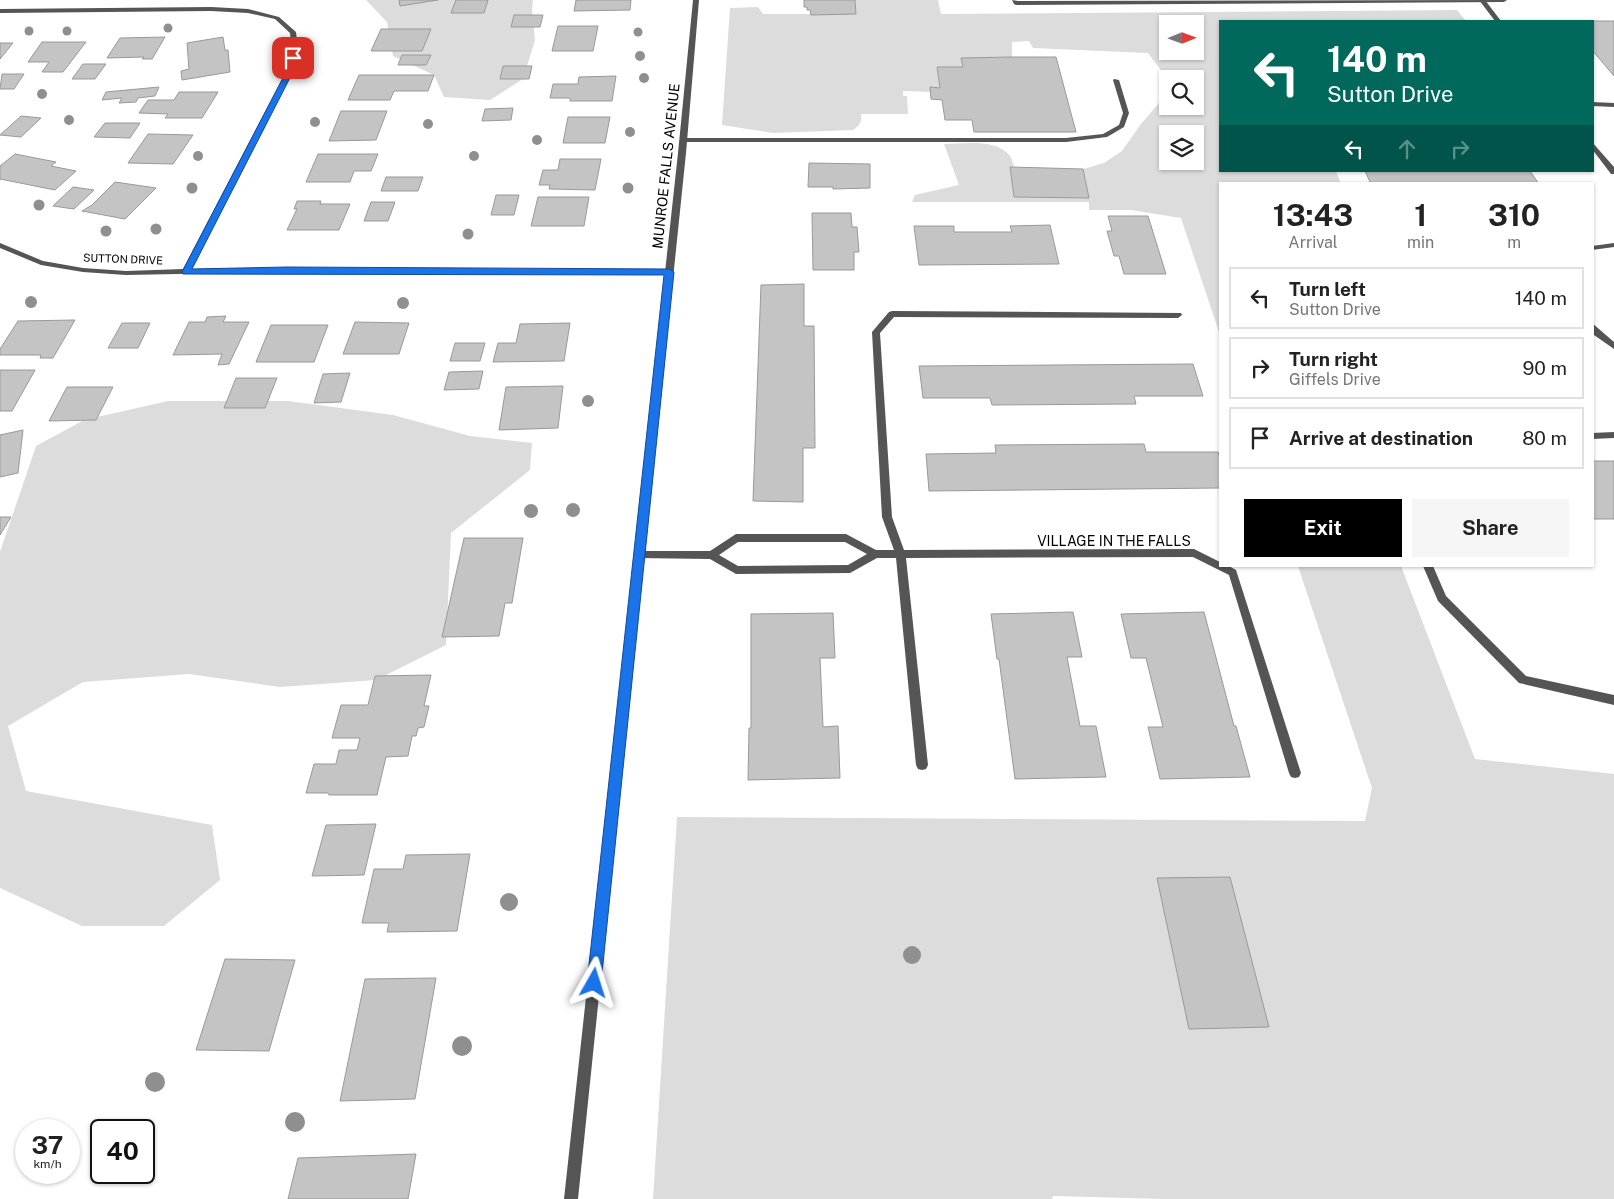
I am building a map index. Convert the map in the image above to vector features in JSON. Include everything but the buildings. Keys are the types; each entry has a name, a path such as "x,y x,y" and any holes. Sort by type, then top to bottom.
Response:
{"street":[{"name":"MUNROE FALLS AVENUE","path":"571,1199 683,140 696,0"},
{"path":"1015,0 1016,3 1504,0"},
{"path":"1482,0 1497,20"},
{"path":"0,11 248,10 277,18 293,32 295,50 290,70 186,272"},
{"path":"683,140 1066,140 1105,136 1122,126 1126,113 1116,80"},
{"path":"1594,104 1614,105"},
{"path":"1594,147 1614,172"},
{"name":"SUTTON DRIVE","path":"0,245 42,263 83,270 126,273 296,270 669,272"},
{"path":"1594,248 1614,245"},
{"path":"922,765 901,554 887,517 876,332 892,314 1178,316"},
{"path":"1594,329 1614,346"},
{"path":"1594,436 1614,435"},
{"name":"VILLAGE IN THE FALLS","path":"712,555 736,538 846,538 875,554 1194,554 1219,566"},
{"path":"639,555 712,555 736,570 850,569 875,554"},
{"name":"VILLAGE IN THE FALLS","path":"1221,567 1233,573 1295,773"},
{"path":"1428,567 1442,598 1523,680 1614,700"}],"shaded area":[{"path":"366,0 533,0 535,40 523,79 490,100 444,97 434,75 393,56 387,22"},
{"path":"855,0 938,0 941,14 1457,10 1465,20 1219,20 1219,172 1336,172 1340,182 1219,182 1219,332 1181,218 1131,210 1089,210 1089,202 912,202 915,195 959,185 944,144 970,143 988,144 1004,150 1010,156 1014,167 1010,168 1014,197 1089,198 1083,169 1104,163 1122,151 1159,103 1159,115 1204,115 1204,70 1161,70 1148,53 1033,48 1029,41 1012,42 1012,57 961,58 963,67 937,67 940,88 930,87 931,92 903,91 903,96 907,96 908,114 861,114 860,123 853,130 773,133 722,125 730,8 758,7 763,14 856,14"},
{"path":"168,401 288,401 393,415 470,436 532,443 530,470 451,533 446,645 376,680 280,687 189,674 83,682 8,726 26,791 212,825 220,880 164,926 82,926 0,888 0,552 36,446 84,420"},
{"path":"1298,567 1401,567 1475,759 1614,774 1614,1199 1163,1199 1053,1196 1052,1199 653,1199 677,817 1365,821 1372,788"}],"route":[{"path":"293,58 290,70 260,131 186,272 287,270 669,272 594,983"}]}
